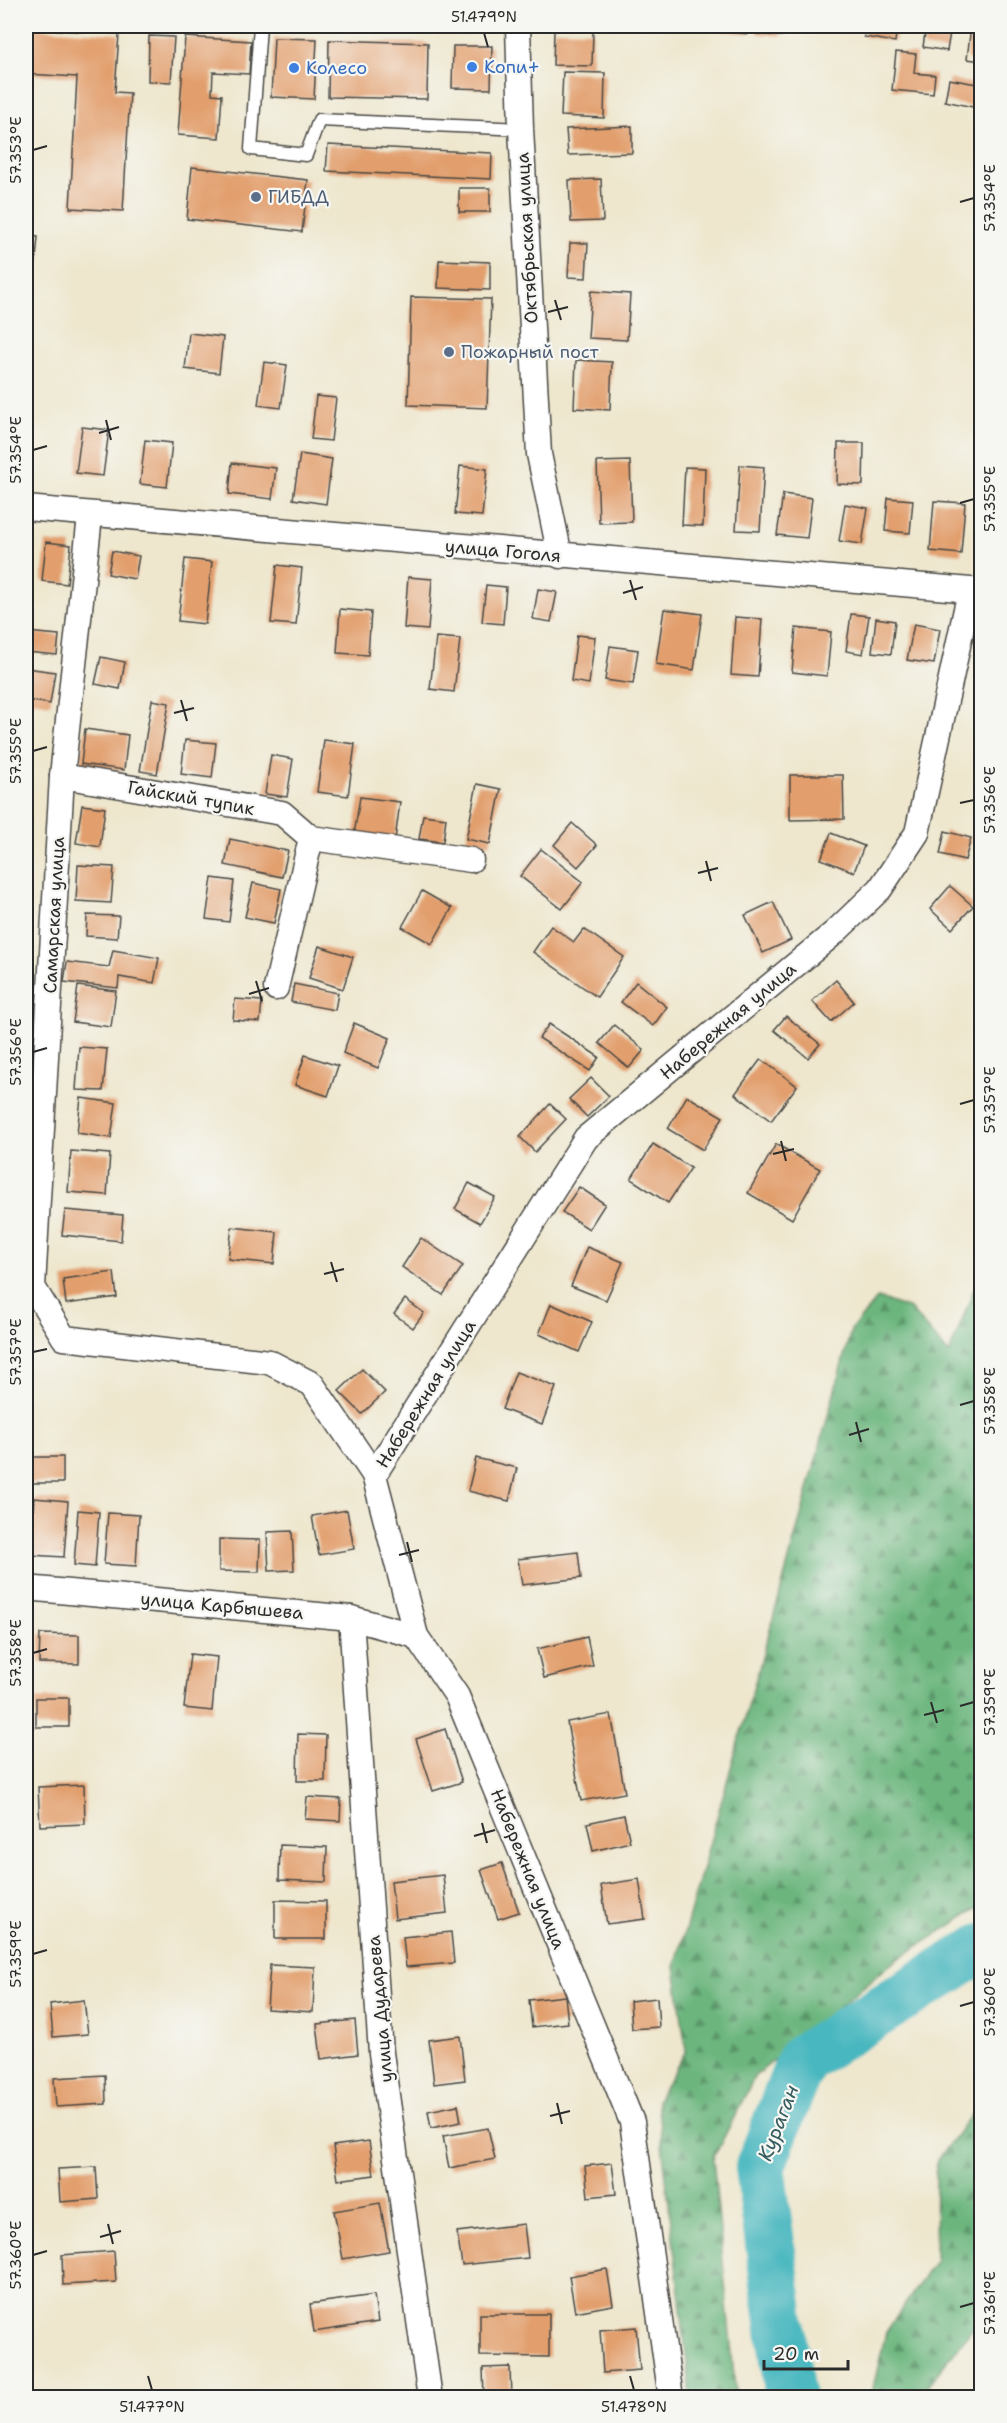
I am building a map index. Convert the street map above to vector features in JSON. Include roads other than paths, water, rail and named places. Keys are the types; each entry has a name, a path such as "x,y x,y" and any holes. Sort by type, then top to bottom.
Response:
{"street":[{"name":"Октябрьская улица","path":"518,26 521,129 539,454 560,556"},
{"name":"улица Гоголя","path":"26,508 90,516 976,591"},
{"name":"Самарская улица","path":"90,516 62,776 33,1287 63,1338 269,1362 312,1384 374,1475"},
{"name":"Набережная улица","path":"671,2397 632,2122 457,1695 416,1636 374,1475 586,1138 834,933 880,890 917,833 976,591"},
{"name":"Гайский тупик","path":"62,776 282,813 311,838"},
{"path":"276,988 311,838 471,860"},
{"name":"улица Карбышева","path":"26,1588 351,1618 416,1636"},
{"name":"улица Дударева","path":"351,1618 381,2053 430,2397"}],"lane":[{"path":"260,26 251,149 306,155 319,120 521,129"}],"waterway":[{"name":"Кураган","path":"790,2398 760,2167 802,2059 982,1948"}],"place":[{"name":"Копи+","path":"472,67"},
{"name":"Колесо","path":"294,68"},
{"name":"ГИБДД","path":"256,197"},
{"name":"Пожарный пост","path":"449,352"}]}
